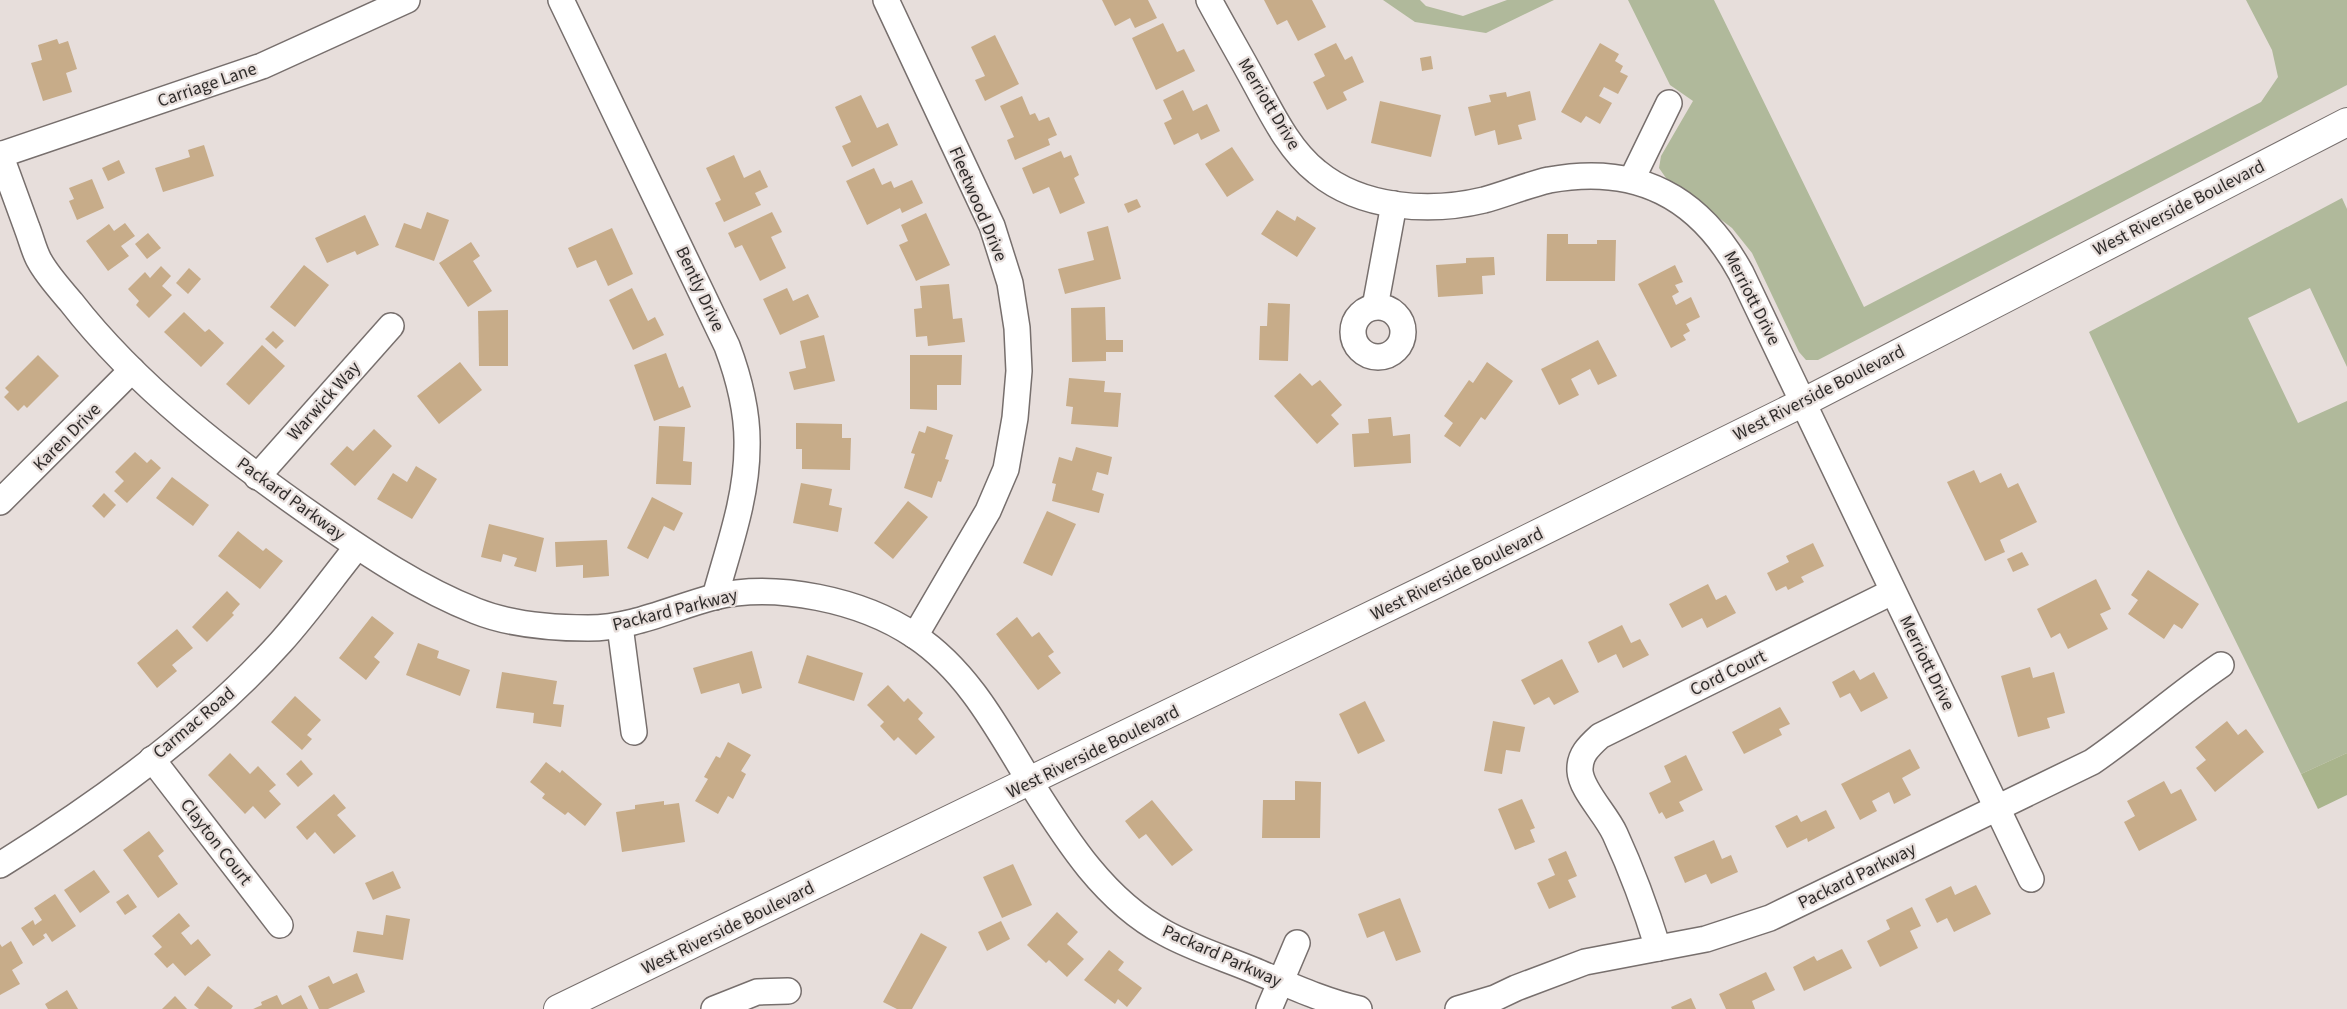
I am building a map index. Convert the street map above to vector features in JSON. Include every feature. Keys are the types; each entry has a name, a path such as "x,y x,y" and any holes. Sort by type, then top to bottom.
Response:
{"main road":[{"name":"West Riverside Boulevard","path":"572,1006 1804,402 2347,122"}],"street":[{"name":"Carriage Lane","path":"0,155 262,66 407,0"},
{"name":"Bently Drive","path":"561,0 727,346 738,378 746,415 748,448 737,518 715,597"},
{"name":"Fleetwood Drive","path":"886,0 992,226 1010,283 1017,328 1020,372 1015,418 1006,469 988,511 915,636"},
{"name":"Merriott Drive","path":"1209,0 1270,111 1301,157 1318,173 1362,197 1394,204 1423,206 1454,205 1484,200 1547,181 1595,175 1632,180 1663,192 1684,205 1723,243 1741,273 1804,402 1892,592 2031,879"},
{"path":"1632,180 1669,103"},
{"name":"Packard Parkway","path":"0,155 39,262 100,338 132,370 257,477 358,547 428,589 480,613 535,625 590,628 620,626 715,597 758,590 798,594 847,606 886,620 915,636 941,657 971,688 1069,843 1094,874 1126,905 1163,932 1281,982 1359,1009"},
{"path":"1374,307 1394,204"},
{"name":"Warwick Way","path":"257,477 391,326"},
{"name":"Karen Drive","path":"0,502 132,370"},
{"name":"Carmac Road","path":"0,865 87,808 152,759 226,697 282,641 358,547"},
{"name":"Cord Court","path":"1658,948 1642,899 1615,833 1603,811 1582,781 1580,770 1581,758 1587,748 1600,736 1892,592"},
{"path":"620,626 634,732"},
{"name":"Packard Parkway","path":"1458,1009 1495,998 1585,962 1706,939 1770,918 2092,762 2129,736 2188,688 2222,665"},
{"name":"Clayton Court","path":"152,759 280,924"},
{"path":"1269,1009 1297,943"},
{"path":"714,1009 757,992 788,991"}],"green space":[{"path":"1383,0 1420,0 1426,6 1463,16 1507,0 1554,0 1486,33 1415,22"},
{"path":"1628,0 1714,0 1864,307 2261,102 2278,77 2272,50 2246,0 2347,0 2347,85 1818,360 1806,360 1799,352 1752,253 1732,228 1666,178 1659,168 1661,156 1693,101 1670,85"},
{"path":"2342,198 2347,209 2347,367 2310,288 2248,318 2298,423 2347,401 2347,753 2301,774 2178,524 2089,332"},
{"path":"2347,753 2347,795 2318,809 2301,774"}],"building":[{"path":"1102,0 1148,0 1157,18 1135,28 1130,18 1115,26"},
{"path":"1264,0 1312,0 1326,27 1298,41 1287,20 1277,25"},
{"path":"1163,23 1177,52 1184,49 1195,71 1156,90 1132,38"},
{"path":"995,35 1019,84 985,101 975,80 985,76 971,47"},
{"path":"57,39 59,44 68,41 77,69 66,73 72,92 43,101 31,63 42,60 38,45"},
{"path":"1336,43 1345,60 1352,56 1364,82 1343,92 1347,100 1327,110 1313,82 1325,76 1314,54"},
{"path":"1600,43 1619,54 1615,61 1623,66 1620,72 1628,76 1618,94 1604,87 1599,96 1612,103 1600,124 1586,116 1581,123 1561,112"},
{"path":"1431,56 1433,69 1422,71 1420,58"},
{"path":"1183,90 1193,111 1207,104 1220,131 1201,140 1198,133 1174,145 1164,123 1172,119 1163,100"},
{"path":"1530,91 1536,120 1518,125 1522,139 1498,145 1495,130 1475,136 1468,107 1491,102 1489,95 1506,92 1507,97"},
{"path":"861,95 877,128 888,123 898,145 852,167 842,146 851,142 835,107"},
{"path":"1022,96 1030,115 1035,113 1039,121 1049,117 1057,135 1048,139 1050,145 1015,160 1007,140 1014,137 1000,106"},
{"path":"1380,101 1441,115 1431,157 1371,143"},
{"path":"204,145 214,176 163,192 155,168 190,157 188,150"},
{"path":"1232,147 1254,180 1227,197 1205,164"},
{"path":"1061,151 1064,158 1071,155 1079,175 1074,178 1085,203 1060,214 1049,187 1033,194 1022,168"},
{"path":"734,155 744,178 760,170 768,187 755,193 761,205 724,222 715,203 721,200 706,168"},
{"path":"119,160 125,173 108,181 102,168"},
{"path":"874,168 882,185 891,181 894,188 912,180 923,203 902,213 900,208 867,225 846,181"},
{"path":"92,179 104,208 77,220 69,201 74,199 69,188"},
{"path":"1137,199 1141,207 1128,213 1124,204"},
{"path":"1277,210 1295,221 1297,216 1316,228 1297,257 1261,234"},
{"path":"427,212 449,220 434,261 395,247 404,223 421,229"},
{"path":"772,212 782,232 771,237 786,268 760,281 742,245 735,248 728,233"},
{"path":"926,213 950,265 916,281 899,245 908,241 901,225"},
{"path":"365,215 379,245 357,255 355,251 327,263 315,238"},
{"path":"125,223 135,236 121,246 129,256 108,271 86,241 109,224 114,231"},
{"path":"1108,226 1121,279 1065,294 1058,269 1094,260 1087,232"},
{"path":"612,228 633,274 608,286 596,260 577,268 568,248"},
{"path":"148,233 161,248 147,259 135,244"},
{"path":"1547,234 1568,234 1568,244 1597,244 1597,240 1616,240 1615,281 1546,281"},
{"path":"471,242 480,256 473,261 492,291 468,307 439,263"},
{"path":"1494,257 1495,275 1482,276 1483,294 1438,297 1436,265 1466,263 1466,258"},
{"path":"304,265 329,285 295,327 270,307"},
{"path":"1675,265 1683,282 1675,285 1679,292 1672,296 1676,305 1691,297 1700,317 1686,324 1690,331 1683,335 1686,340 1671,348 1638,284"},
{"path":"161,266 171,276 162,286 172,295 149,318 136,305 139,301 128,289 145,272 150,278"},
{"path":"189,268 201,279 188,294 176,283"},
{"path":"949,284 953,319 962,318 965,342 928,346 927,336 916,337 914,309 922,308 920,286"},
{"path":"632,288 648,321 655,317 664,335 633,350 609,300"},
{"path":"787,288 793,301 808,294 819,317 780,335 763,299"},
{"path":"1268,303 1290,304 1288,361 1259,360 1260,326 1267,326"},
{"path":"1105,307 1106,340 1123,340 1123,352 1106,352 1106,361 1072,362 1071,308"},
{"path":"508,310 508,366 479,366 478,311"},
{"path":"184,312 205,332 209,329 224,343 201,367 164,332"},
{"path":"273,331 284,341 276,349 265,339"},
{"path":"824,335 835,381 794,390 789,372 806,368 800,341"},
{"path":"1598,340 1617,376 1598,385 1590,369 1571,379 1579,395 1559,405 1541,369"},
{"path":"262,345 285,366 249,405 226,384"},
{"path":"666,353 679,388 683,386 691,407 654,421 634,365"},
{"path":"38,355 59,376 27,408 24,405 18,411 4,397 9,392 5,388"},
{"path":"910,355 962,355 961,385 937,385 937,410 910,409"},
{"path":"460,362 482,390 439,424 417,396"},
{"path":"1487,362 1513,381 1485,420 1481,417 1460,447 1444,436 1453,423 1444,416 1469,380 1473,383"},
{"path":"1300,373 1312,386 1320,380 1342,405 1331,415 1339,424 1317,444 1274,396"},
{"path":"1069,378 1105,381 1104,392 1121,393 1118,427 1071,424 1073,407 1066,406"},
{"path":"1391,417 1393,436 1410,434 1411,463 1354,467 1352,434 1369,433 1368,419"},
{"path":"796,423 842,424 842,438 851,438 850,470 802,469 802,449 796,449"},
{"path":"659,426 685,427 683,461 692,462 691,485 656,484"},
{"path":"927,426 953,435 945,459 949,460 941,482 938,481 932,498 904,488 915,454 911,453 919,431 925,433"},
{"path":"374,429 392,446 355,486 330,464 347,446 353,451"},
{"path":"1076,447 1112,457 1108,475 1097,472 1092,490 1104,494 1099,513 1052,501 1056,484 1052,483 1059,457 1072,461"},
{"path":"135,452 147,463 151,459 161,468 127,503 114,491 124,481 115,472"},
{"path":"416,466 437,479 412,519 377,499 393,473 407,482"},
{"path":"1974,470 1980,483 2001,473 2008,488 2018,483 2037,522 2000,540 2005,552 1985,561 1947,482"},
{"path":"172,477 209,505 193,526 156,498"},
{"path":"801,483 832,489 829,505 842,508 838,532 793,523"},
{"path":"104,493 116,505 104,518 92,506"},
{"path":"652,497 683,513 674,531 664,526 648,559 627,548"},
{"path":"908,501 928,517 893,559 874,543"},
{"path":"1047,511 1076,524 1052,576 1023,563"},
{"path":"489,524 544,538 536,572 514,566 517,558 503,554 501,562 481,557"},
{"path":"238,531 263,551 266,548 283,561 260,589 218,556"},
{"path":"607,540 609,576 583,578 583,565 556,567 555,542"},
{"path":"1813,543 1824,566 1801,577 1804,582 1788,590 1786,586 1776,591 1767,573 1789,562 1786,556"},
{"path":"2022,552 2029,565 2013,572 2007,559"},
{"path":"2148,570 2199,604 2182,629 2174,624 2164,639 2128,614 2138,600 2131,595"},
{"path":"2096,579 2111,609 2100,614 2108,629 2068,649 2060,633 2051,638 2037,609"},
{"path":"1708,584 1716,600 1726,595 1736,613 1707,628 1702,618 1682,628 1669,604"},
{"path":"227,591 240,604 232,613 234,615 207,642 192,627"},
{"path":"372,616 394,633 374,657 380,662 366,680 339,658"},
{"path":"1017,617 1032,637 1039,632 1054,652 1048,656 1061,673 1038,690 996,634"},
{"path":"1622,625 1631,643 1640,639 1649,655 1623,668 1616,654 1598,663 1588,642"},
{"path":"177,629 193,648 172,665 177,671 157,688 137,663"},
{"path":"418,643 439,651 437,658 470,670 460,696 406,675"},
{"path":"752,651 762,688 742,694 739,683 701,694 693,668"},
{"path":"807,655 863,673 854,701 798,683"},
{"path":"1562,659 1579,692 1554,705 1549,697 1534,705 1521,680"},
{"path":"2030,667 2033,678 2054,672 2065,713 2047,718 2050,728 2018,737 2001,676"},
{"path":"1854,670 1860,680 1874,672 1888,698 1861,712 1850,693 1840,698 1832,682"},
{"path":"502,672 557,681 553,704 564,705 561,727 533,723 534,713 496,708"},
{"path":"888,685 904,702 908,698 923,713 918,719 935,737 916,755 898,737 894,741 880,726 884,722 867,705"},
{"path":"295,696 321,720 307,735 312,739 302,750 271,722"},
{"path":"1365,701 1385,741 1358,754 1339,714"},
{"path":"1780,707 1790,724 1779,729 1782,735 1744,754 1732,732"},
{"path":"1493,721 1525,727 1520,752 1506,750 1502,774 1484,771"},
{"path":"2227,721 2238,735 2246,729 2264,752 2215,792 2196,768 2206,760 2195,747"},
{"path":"728,742 751,755 741,771 746,774 733,799 728,796 718,814 695,801 708,779 704,777 716,756 720,758"},
{"path":"1910,749 1920,768 1902,778 1911,795 1894,804 1889,792 1872,801 1877,811 1860,820 1841,784"},
{"path":"230,753 250,774 258,766 276,785 269,791 281,804 265,819 253,806 245,814 208,775"},
{"path":"1686,755 1703,790 1679,802 1684,811 1666,819 1662,812 1659,814 1649,793 1671,782 1664,766"},
{"path":"301,760 313,774 298,787 286,774"},
{"path":"546,762 560,773 562,770 602,804 585,826 568,812 565,815 542,798 545,794 530,782"},
{"path":"1295,781 1321,782 1320,838 1262,838 1263,800 1295,800"},
{"path":"2164,781 2171,794 2181,789 2197,820 2139,851 2124,822 2135,816 2127,801"},
{"path":"334,794 346,808 337,815 356,836 334,854 315,832 307,840 296,827"},
{"path":"1522,799 1535,828 1530,830 1535,842 1515,850 1498,809"},
{"path":"1152,800 1193,850 1172,866 1146,834 1139,839 1125,821"},
{"path":"664,801 664,805 679,803 685,842 622,852 616,812 635,809 635,805"},
{"path":"1826,810 1835,828 1808,842 1807,838 1787,848 1775,826 1797,815 1801,822"},
{"path":"149,831 164,851 158,856 178,884 158,898 123,850"},
{"path":"1714,840 1722,859 1731,855 1738,872 1711,884 1706,874 1685,883 1674,857"},
{"path":"1566,851 1577,876 1568,880 1576,897 1549,909 1537,883 1555,875 1548,859"},
{"path":"1013,864 1032,905 1002,918 983,877"},
{"path":"94,870 110,892 80,913 64,890"},
{"path":"393,871 401,888 373,900 365,883"},
{"path":"1976,885 1991,914 1954,932 1947,918 1937,923 1925,899 1951,886 1955,895"},
{"path":"55,894 76,926 52,942 46,933 43,935 45,938 33,946 21,928 33,920 35,925 42,920 34,908"},
{"path":"128,894 137,907 125,915 116,902"},
{"path":"1400,898 1421,952 1396,961 1384,931 1367,938 1358,914"},
{"path":"1912,907 1921,926 1910,931 1918,948 1880,967 1867,941 1890,929 1886,920"},
{"path":"1057,912 1078,932 1067,944 1084,959 1067,977 1049,960 1046,963 1027,945"},
{"path":"179,913 190,926 181,933 191,945 198,939 211,955 185,976 173,963 167,968 154,954 162,947 152,936"},
{"path":"386,915 410,919 403,960 353,952 357,931 383,935"},
{"path":"1001,921 1010,939 987,951 978,932"},
{"path":"921,933 947,947 912,1009 897,1009 883,1002"},
{"path":"11,941 23,963 12,970 20,984 0,995 0,944 2,947"},
{"path":"1842,949 1852,968 1804,991 1793,967 1814,956 1817,961"},
{"path":"1109,950 1124,962 1118,970 1142,988 1127,1007 1118,999 1115,1004 1084,980"},
{"path":"1766,972 1775,990 1752,1001 1755,1009 1726,1009 1719,994"},
{"path":"357,973 365,992 328,1009 319,1009 308,986 329,976 333,984"},
{"path":"208,986 233,1006 231,1009 199,1009 194,1005"},
{"path":"67,990 78,1009 48,1009 45,1004"},
{"path":"277,995 282,1005 301,995 308,1009 253,1009 262,1005 261,1002"},
{"path":"175,996 187,1009 162,1009"},
{"path":"1691,998 1696,1009 1672,1009 1671,1007"}]}
